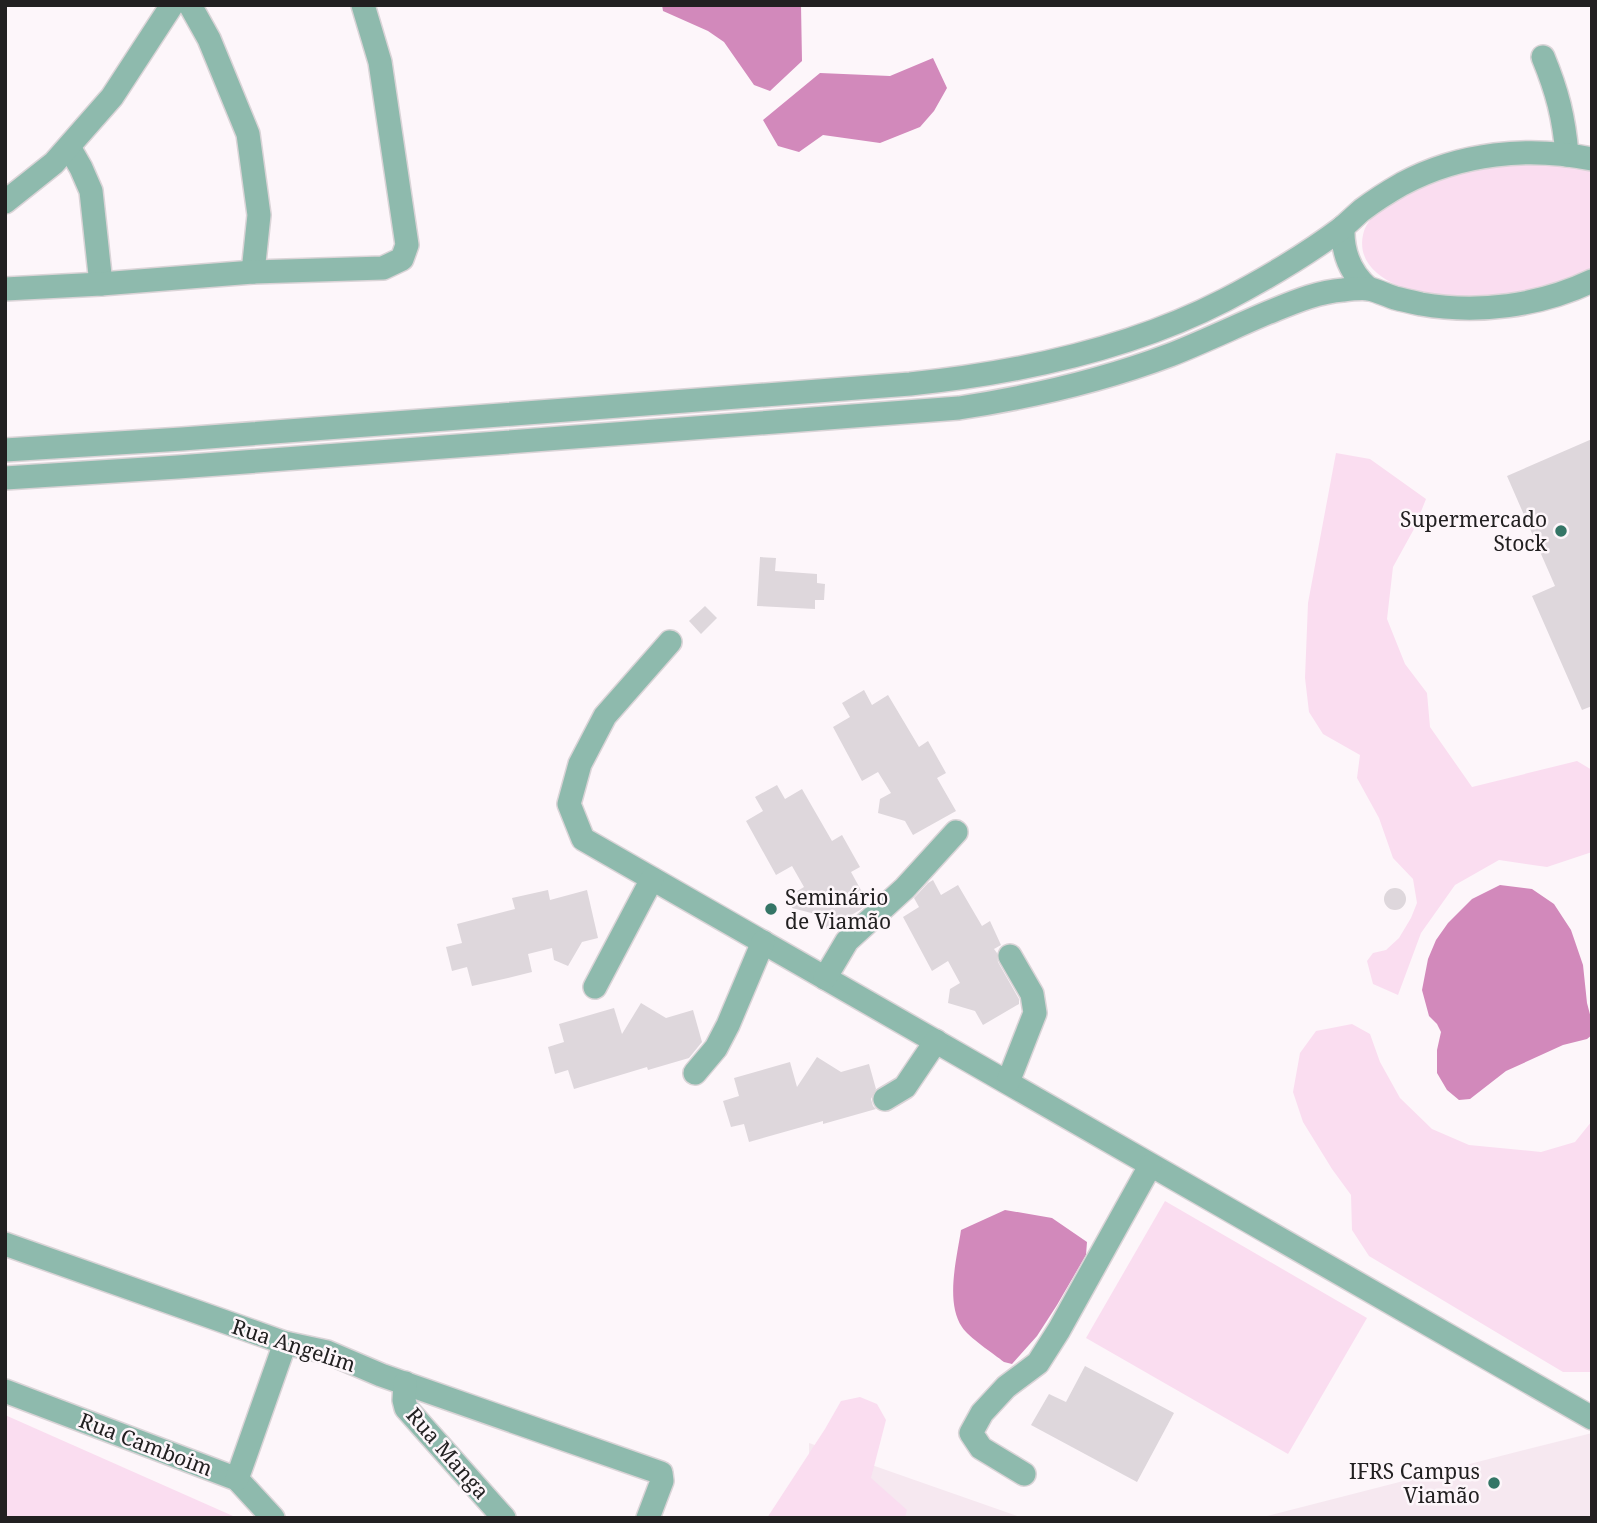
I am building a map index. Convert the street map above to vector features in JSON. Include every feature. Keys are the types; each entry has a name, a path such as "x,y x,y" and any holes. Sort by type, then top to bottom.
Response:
{"street":[{"path":"5,202 54,163 112,97 172,5"},
{"path":"190,5 209,39 248,134 259,215 253,272"},
{"path":"5,289 253,272 383,268 402,259 407,245 380,62 363,5"},
{"path":"1543,57 1557,90 1565,127 1567,155"},
{"path":"69,147 90,191 101,284"},
{"path":"5,450 846,388 956,379 1001,372 1125,341 1225,300 1276,271 1403,184 1449,165 1496,154 1520,152 1592,159"},
{"path":"1343,227 1347,258 1356,276 1369,289"},
{"path":"5,478 959,408 1006,401 1098,379 1145,364 1296,301 1322,293 1369,289 1422,304 1476,308 1525,303 1592,281"},
{"path":"846,388 849,417"},
{"path":"376,424 379,452"},
{"path":"670,642 605,716 580,764 569,804 583,839 1592,1418"},
{"path":"825,978 847,941 887,906 956,832"},
{"path":"595,987 652,879"},
{"path":"695,1073 716,1048 763,942"},
{"path":"1008,1082 1035,1013 1032,994 1010,956"},
{"path":"885,1099 905,1087 936,1041"},
{"path":"1024,1474 981,1448 971,1433 982,1413 1006,1387 1038,1363 1150,1166"},
{"name":"Rua Angelim","path":"5,1244 285,1343 327,1352 381,1375 661,1473 662,1481 648,1518"},
{"path":"237,1479 285,1343"},
{"name":"Rua Manga","path":"405,1383 406,1408 504,1518"},
{"name":"Rua Camboim","path":"5,1391 237,1479 273,1518"}],"shaded area":[{"path":"662,5 801,5 802,61 770,91 754,85 724,42 708,31 663,11"},
{"path":"933,58 947,88 934,111 920,127 880,143 823,135 799,152 778,146 763,120 820,73 890,76"},
{"path":"1491,162 1573,165 1592,171 1592,270 1544,289 1514,295 1453,298 1424,294 1398,286 1373,269 1364,254 1364,231 1385,204 1414,185"},
{"path":"1336,453 1370,459 1426,499 1414,529 1393,567 1387,619 1405,664 1427,693 1430,727 1472,787 1577,761 1592,770 1592,852 1547,867 1499,860 1455,885 1421,933 1398,995 1373,984 1367,961 1373,953 1386,950 1399,938 1411,918 1417,903 1413,879 1393,858 1379,818 1357,778 1360,755 1323,734 1309,712 1305,678 1308,603"},
{"path":"1500,885 1532,889 1554,904 1571,930 1583,965 1592,1035 1506,1071 1470,1099 1459,1100 1447,1090 1437,1073 1437,1050 1441,1032 1429,1016 1422,990 1428,959 1436,940 1448,923 1472,899"},
{"path":"1352,1024 1370,1034 1380,1062 1400,1098 1432,1129 1469,1145 1541,1152 1575,1142 1592,1121 1592,1372 1563,1372 1369,1256 1352,1230 1351,1195 1303,1122 1293,1092 1300,1053 1316,1031"},
{"path":"1165,1201 1367,1318 1288,1454 1086,1338"},
{"path":"1005,1210 1052,1218 1087,1242 1086,1255 1057,1305 1037,1336 1012,1364 1004,1362 965,1331 957,1317 953,1292 961,1230"},
{"path":"860,1397 877,1404 886,1420 871,1478 907,1510 905,1518 767,1518 841,1401"},
{"path":"5,1415 233,1516 5,1518"},
{"name":"IFRS Campus Viamão","path":"1592,1433 1592,1518 1259,1518 1532,1448"},
{"path":"809,1443 1023,1518 810,1518"}],"building":[{"name":"Supermercado Stock","path":"1592,439 1592,706 1582,710 1532,596 1555,586 1507,476"},
{"path":"760,557 776,558 775,571 817,574 817,583 825,584 824,600 815,600 815,609 757,606"},
{"path":"705,606 717,618 701,634 689,621"},
{"path":"864,690 872,705 888,695 919,747 928,741 946,773 937,778 956,811 913,835 905,821 878,813 880,799 891,793 878,772 862,781 833,727 850,717 842,703"},
{"path":"777,785 785,799 802,789 832,841 842,835 860,867 851,872 868,903 827,929 819,915 792,908 794,893 804,887 792,866 776,875 746,821 763,811 755,797"},
{"path":"933,880 941,895 958,885 982,926 990,921 1001,945 994,949 1019,1004 983,1025 975,1011 948,1003 950,989 960,983 948,961 932,971 903,917 919,907 914,898"},
{"path":"1395,888 1403,891 1406,899 1403,907 1395,910 1387,907 1384,899 1387,891"},
{"path":"548,890 550,900 587,890 598,938 582,942 568,966 554,960 552,948 528,954 532,972 508,978 472,986 467,967 452,971 446,947 462,943 457,924 515,909 512,898"},
{"path":"641,1003 666,1018 693,1010 702,1042 689,1058 648,1070 647,1067 574,1089 568,1070 555,1074 548,1047 564,1042 559,1024 614,1008 622,1034"},
{"path":"817,1057 841,1072 869,1064 876,1089 871,1099 876,1109 749,1142 744,1124 731,1127 723,1101 739,1096 734,1078 790,1062 797,1087"},
{"path":"1085,1366 1174,1413 1137,1482 1031,1425 1049,1394 1066,1402"}],"place":[{"name":"Supermercado Stock","path":"1561,531"},
{"name":"Seminário de Viamão","path":"771,909"},
{"name":"IFRS Campus Viamão","path":"1494,1483"}]}
